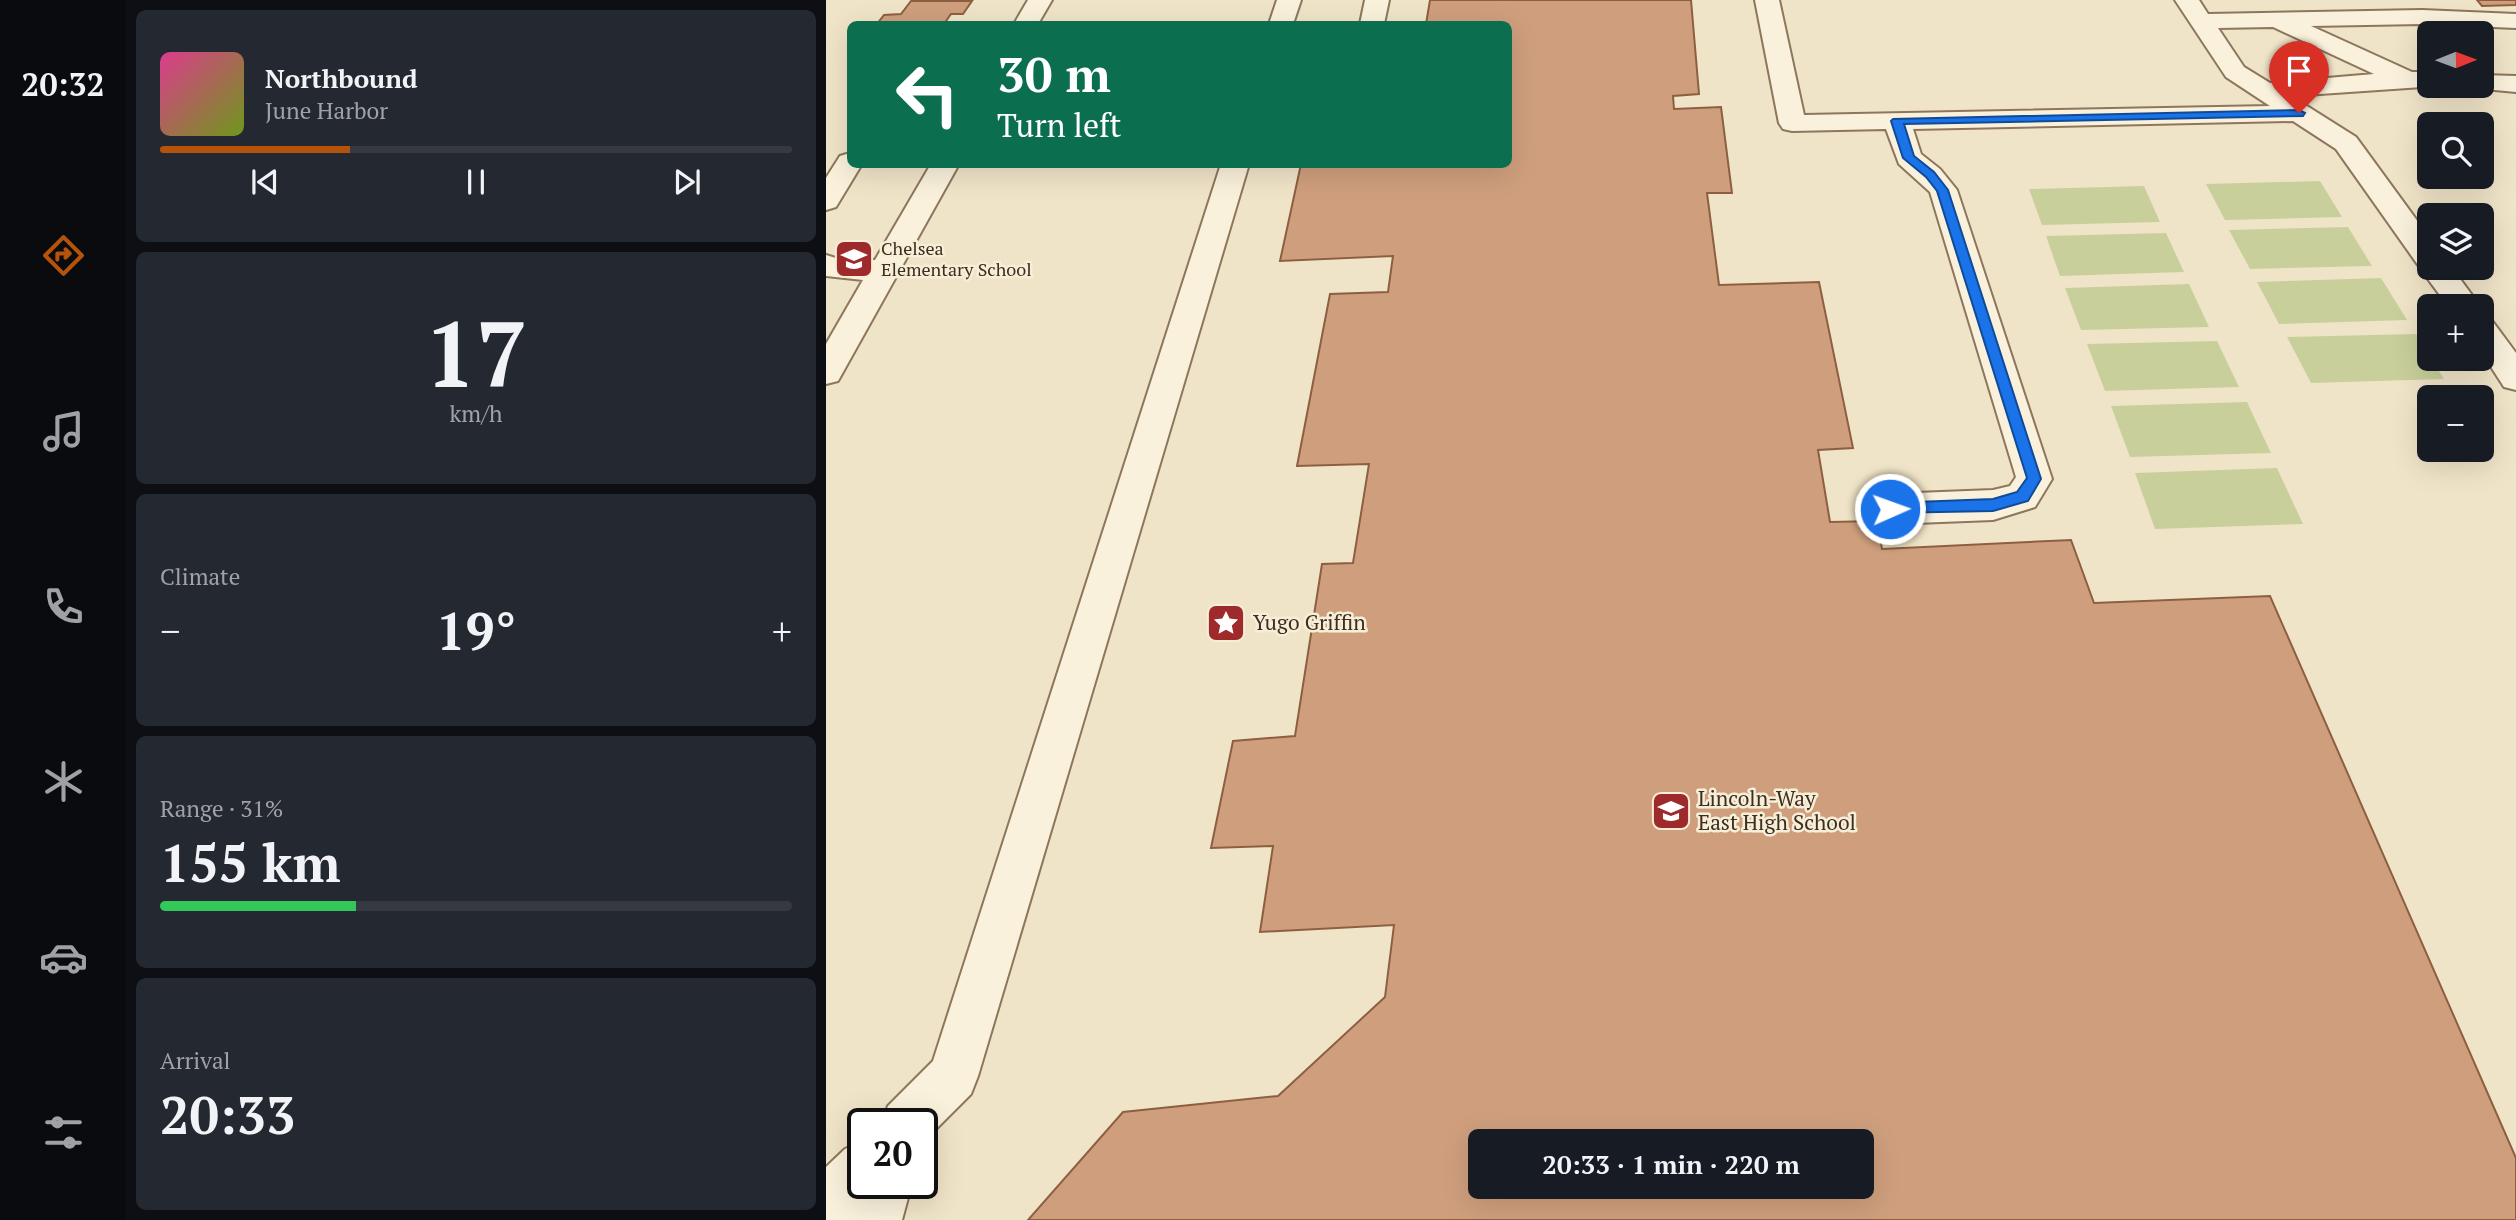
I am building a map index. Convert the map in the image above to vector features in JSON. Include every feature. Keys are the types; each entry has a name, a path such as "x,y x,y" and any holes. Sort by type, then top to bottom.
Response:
{"street":[{"path":"1028,21 1040,0"},
{"path":"1282,21 1289,0"},
{"path":"1373,21 1377,0"},
{"path":"1767,0 1793,123 2299,113"},
{"path":"2194,10 2277,19 2422,17 2516,21"},
{"path":"2194,10 2235,72 2346,143 2417,241"},
{"path":"2277,19 2417,79"},
{"path":"2265,91 2417,80"},
{"path":"2494,83 2516,84"},
{"path":"1890,509 1993,505 2022,497 2034,479 1942,190 1930,174 1909,158 1897,121"},
{"path":"826,201 847,167"},
{"path":"826,372 943,168"},
{"path":"922,1108 953,1076 1234,168"},
{"path":"826,265 836,269 884,271"},
{"path":"2494,347 2516,378"},
{"path":"826,1204 847,1183"},
{"path":"874,1220 881,1199"}],"green space":[{"path":"2320,181 2342,217 2225,220 2206,184"},
{"path":"2144,186 2160,222 2042,225 2029,189"},
{"path":"2348,227 2372,266 2250,269 2229,230"},
{"path":"2166,233 2184,272 2060,276 2046,236"},
{"path":"2381,278 2407,320 2279,324 2257,282"},
{"path":"2189,284 2209,327 2081,330 2065,288"},
{"path":"2416,334 2417,371 2439,371 2444,379 2311,383 2287,337"},
{"path":"2217,341 2239,387 2105,391 2087,344"},
{"path":"2247,402 2271,453 2130,457 2111,406"},
{"path":"2277,468 2303,524 2155,529 2135,473"}],"building":[{"name":"Lincoln-Way East High School","path":"1430,0 1691,0 1699,94 1673,96 1674,109 1721,107 1732,193 1707,193 1719,285 1819,282 1853,448 1818,450 1830,522 1877,521 1882,549 2071,540 2094,603 2270,596 2516,1158 2516,1220 1028,1220 1123,1112 1278,1096 1385,997 1394,925 1260,932 1273,846 1211,848 1233,741 1295,736 1322,564 1353,563 1369,464 1297,466 1330,294 1388,292 1393,256 1280,261 1300,168 1512,168 1512,21 1426,21"},
{"path":"2477,0 2516,0 2516,5 2482,6"},
{"path":"911,1 972,1 963,14 951,14 946,21 879,21 884,15 901,14"}],"place":[{"name":"Chelsea Elementary School","path":"854,259"},
{"name":"Yugo Griffin","path":"1226,623"},
{"name":"Lincoln-Way East High School","path":"1671,811"}],"route":[{"path":"1890,509 1993,505 2022,497 2034,479 1942,190 1930,174 1909,158 1897,121 2299,113"}]}
